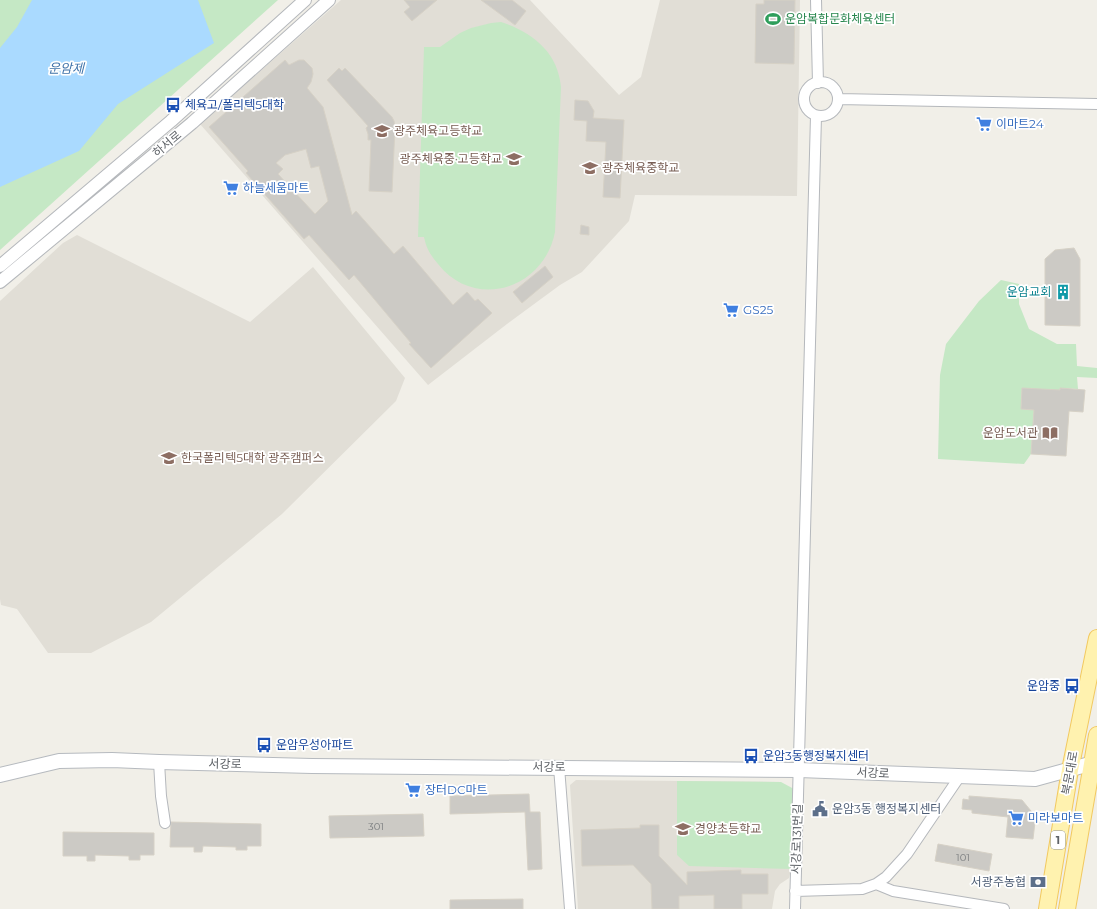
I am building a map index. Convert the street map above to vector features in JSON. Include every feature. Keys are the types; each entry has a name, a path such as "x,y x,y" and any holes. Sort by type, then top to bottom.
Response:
{"main road":[{"name":"북문대로","path":"1047,909 1070,770 1097,638"},
{"name":"북문대로","path":"1067,909 1094,763 1097,735"},
{"name":"서강로","path":"0,775 59,761 99,760 312,766 799,770 1035,779 1094,763"}],"street":[{"name":"하서로","path":"0,266 171,121 305,0"},
{"name":"하서로","path":"0,282 192,123 329,0"},
{"path":"816,0 818,83"},
{"path":"818,83 826,83 831,86 835,90 838,99 836,107 832,112 828,115 822,116 816,116 807,109 804,103 804,97 809,87 818,83"},
{"path":"838,99 1097,104"},
{"name":"서강로131번길","path":"795,909 816,116"},
{"path":"159,762 161,796 165,823"},
{"path":"559,768 570,909"},
{"path":"795,891 862,889 876,884 886,876 906,854 960,776"},
{"path":"876,884 893,891 1004,909"}],"shaded area":[{"name":"광주체육중·고등학교","path":"341,0 530,0 619,95 641,77 660,0 800,0 797,196 635,195 629,221 582,272 560,285 428,385 200,124"},
{"name":"한국폴리텍5대학 광주캠퍼스","path":"77,235 250,322 313,267 405,378 396,401 282,514 151,622 91,653 48,653 17,609 1,605 0,599 0,301 63,243"},
{"name":"경양초등학교","path":"576,780 781,782 791,869 789,878 780,884 775,891 772,909 578,909 570,785"}],"green space":[{"name":"운암제","path":"0,0 278,0 0,250"},
{"path":"501,22 523,31 542,45 555,63 559,75 561,87 555,232 548,252 537,268 523,280 506,287 488,290 470,287 453,278 433,258 427,248 424,237 418,237 424,47 440,47 460,33 471,28"},
{"path":"1001,280 1019,284 1019,304 1029,329 1057,344 1076,344 1077,366 1097,368 1097,378 1077,377 1078,389 1060,388 1059,402 1022,388 1021,409 1034,410 1031,454 1024,464 938,459 940,375 946,344 979,301"},
{"path":"677,781 781,782 794,789 791,869 689,866 677,855"}],"water":[{"name":"운암제","path":"32,0 198,0 214,43 118,104 79,151 0,187 0,48 17,27"}],"building":[{"path":"404,0 437,0 412,21 404,12 410,7"},
{"path":"481,0 512,0 526,11 515,25"},
{"path":"764,0 795,0 794,64 755,63 756,4 764,4"},
{"path":"285,60 289,65 299,60 304,60 312,68 313,74 311,82 307,88 323,107 352,215 356,211 394,254 403,246 453,305 467,292 475,301 478,299 492,313 431,368 409,344 411,343 354,275 349,280 309,235 304,239 246,173 248,171 209,127","holes":["306,149 311,168 319,166 328,201 315,214 278,174 283,169 276,163 285,155"]},
{"path":"339,68 342,71 345,68 392,117 394,121 392,192 369,191 371,140 368,140 366,128 368,126 327,80"},
{"path":"575,100 588,101 594,111 593,118 624,120 620,198 603,197 606,142 586,141 587,121 574,120"},
{"path":"581,225 589,227 589,235 580,234"},
{"name":"운암교회","path":"1074,248 1080,259 1080,326 1045,325 1045,259 1055,250"},
{"path":"545,266 553,277 522,303 513,292"},
{"name":"운암도서관","path":"1022,388 1060,390 1060,388 1085,390 1083,412 1069,411 1066,456 1031,454 1034,410 1021,409"},
{"path":"529,794 530,812 540,812 542,869 528,870 525,812 450,814 450,796"},
{"path":"969,796 1022,800 1031,811 1035,822 1033,839 1006,837 1008,817 972,813 972,810 962,809 963,799 969,800"},
{"path":"423,814 424,836 330,838 329,816"},
{"path":"171,822 261,824 261,846 247,846 247,850 236,850 236,847 203,846 202,852 194,852 194,847 170,847"},
{"path":"640,825 659,825 659,856 687,885 687,872 741,870 741,874 768,874 768,894 742,894 742,909 714,909 714,895 679,896 679,909 652,909 651,884 633,865 582,866 581,830 640,828"},
{"path":"63,832 154,833 154,855 140,855 140,860 129,860 129,856 95,855 95,861 87,861 87,856 63,856"},
{"path":"938,844 992,854 989,871 935,861"},
{"path":"523,899 523,909 450,909 450,900"}],"place":[{"name":"운암복합문화체육센터","path":"773,19"},
{"name":"체육고/폴리텍5대학","path":"173,105"},
{"name":"이마트24","path":"984,124"},
{"name":"광주체육고등학교","path":"382,131"},
{"name":"광주체육중·고등학교","path":"514,159"},
{"name":"광주체육중학교","path":"590,168"},
{"name":"하늘세움마트","path":"231,188"},
{"name":"운암교회","path":"1063,292"},
{"name":"GS25","path":"731,310"},
{"name":"운암도서관","path":"1050,433"},
{"name":"한국폴리텍5대학 광주캠퍼스","path":"169,458"},
{"name":"운암중","path":"1072,686"},
{"name":"운암우성아파트","path":"264,745"},
{"name":"운암3동행정복지센터","path":"751,756"},
{"name":"장터DC마트","path":"413,790"},
{"name":"운암3동 행정복지센터","path":"820,809"},
{"name":"미라보마트","path":"1016,818"},
{"name":"경양초등학교","path":"683,829"},
{"name":"서광주농협","path":"1038,882"}]}
